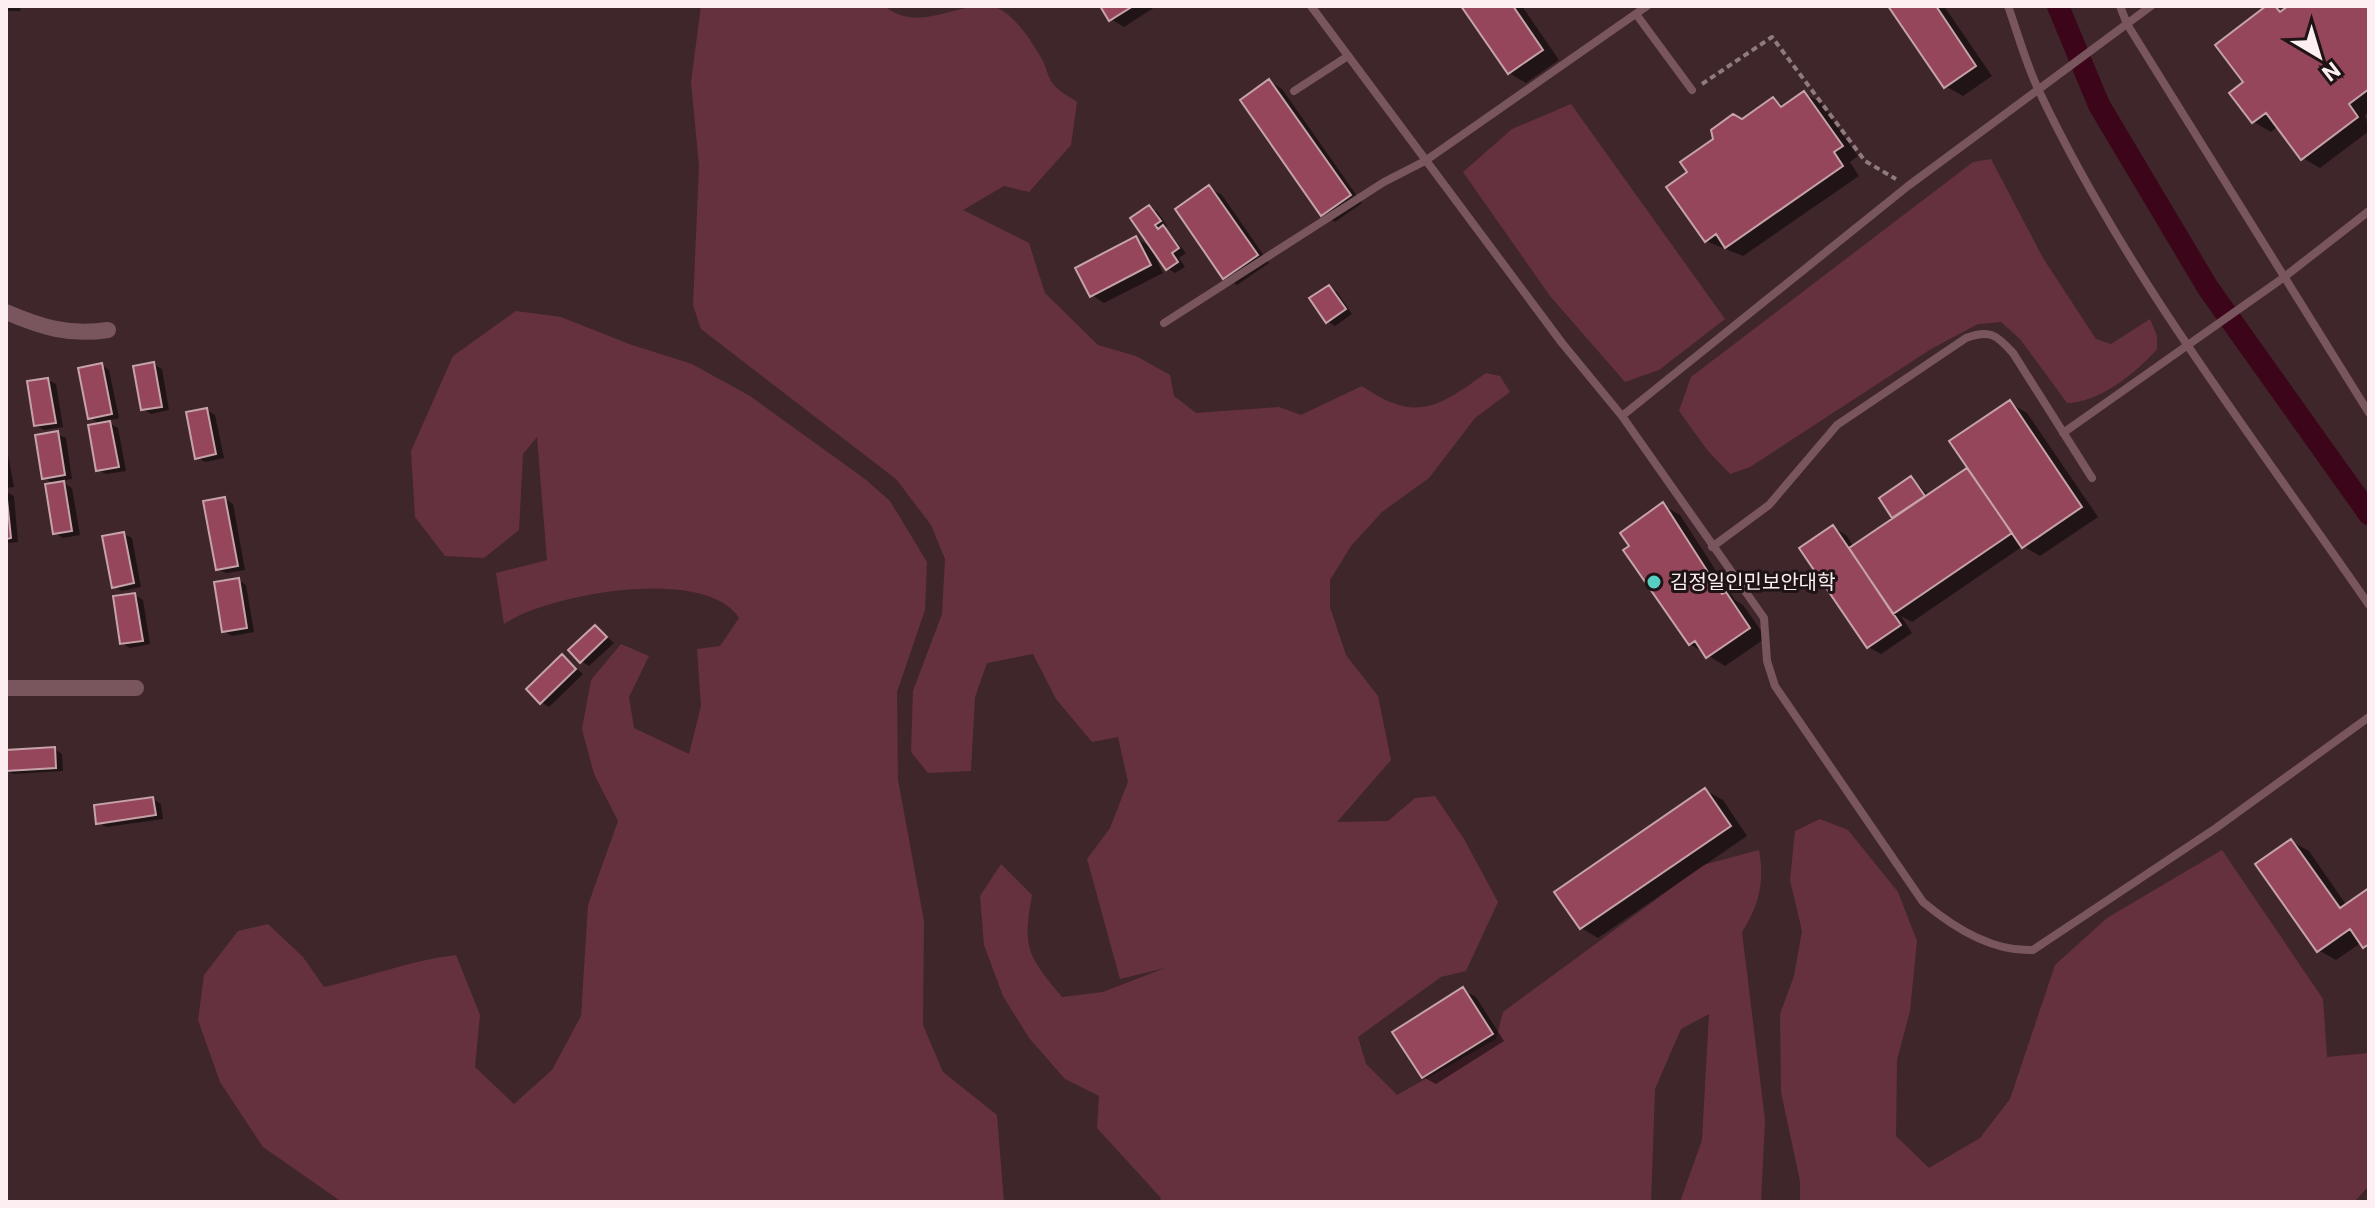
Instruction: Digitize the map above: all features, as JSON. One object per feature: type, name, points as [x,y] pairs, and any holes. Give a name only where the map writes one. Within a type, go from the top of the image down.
[{"type":"street","points":[[6,312],[42,328],[79,334],[108,330]]},
{"type":"street","points":[[6,688],[136,688]]},
{"type":"lane","points":[[1311,6],[1562,343],[1622,416],[1764,618],[1767,661],[1775,686],[1923,902],[1947,922],[2011,951],[2033,950],[2216,828],[2369,717]]},
{"type":"lane","points":[[1164,323],[1384,182],[1425,161],[1647,6]]},
{"type":"lane","points":[[2008,6],[2038,89],[2098,203],[2188,346],[2369,605]]},
{"type":"lane","points":[[2120,6],[2127,24],[2369,413]]},
{"type":"lane","points":[[1622,416],[1908,186],[2151,6]]},
{"type":"lane","points":[[1636,14],[1692,90]]},
{"type":"lane","points":[[1294,91],[1348,56]]},
{"type":"lane","points":[[2063,433],[2213,329],[2369,211]]},
{"type":"lane","points":[[1712,547],[1769,505],[1837,425],[1966,338],[1984,331],[1998,336],[2013,353],[2092,478]]},
{"type":"path","points":[[1692,90],[1772,37],[1865,161],[1908,186]]},
{"type":"shaded area","points":[[701,6],[884,6],[911,17],[981,6],[1002,10],[1032,42],[1053,84],[1077,102],[1071,145],[1029,192],[1004,186],[963,210],[1029,243],[1045,293],[1098,345],[1136,356],[1170,375],[1174,396],[1196,413],[1279,407],[1301,415],[1362,386],[1397,404],[1426,406],[1454,395],[1486,373],[1500,376],[1510,392],[1475,418],[1429,478],[1382,512],[1351,546],[1330,580],[1330,607],[1346,655],[1378,696],[1391,760],[1337,822],[1388,821],[1415,798],[1435,796],[1464,839],[1498,902],[1466,971],[1441,977],[1358,1037],[1366,1064],[1397,1095],[1496,1039],[1503,1012],[1703,865],[1759,850],[1759,893],[1742,932],[1765,1120],[1761,1202],[1680,1202],[1702,1140],[1709,1014],[1681,1029],[1655,1089],[1651,1202],[1159,1202],[1161,1198],[1097,1128],[1099,1096],[1065,1079],[1029,1038],[1003,996],[984,945],[980,896],[1001,864],[1032,895],[1028,928],[1030,951],[1062,997],[1103,992],[1165,968],[1120,979],[1087,859],[1110,828],[1128,782],[1118,737],[1092,742],[1056,699],[1033,654],[987,663],[975,697],[971,771],[928,773],[911,752],[913,691],[942,614],[945,559],[931,525],[896,479],[701,329],[693,305],[699,166],[691,82]]},
{"type":"shaded area","points":[[1571,104],[1725,319],[1659,370],[1625,382],[1550,296],[1463,172],[1512,129]]},
{"type":"shaded area","points":[[1991,159],[2043,258],[2096,339],[2111,344],[2150,319],[2157,336],[2157,349],[2116,385],[2092,398],[2067,403],[2020,339],[2001,322],[1978,324],[1931,349],[1750,467],[1730,474],[1708,451],[1679,411],[1691,377],[1973,162]]},
{"type":"shaded area","points":[[516,311],[561,317],[629,344],[692,364],[750,396],[865,479],[890,501],[927,562],[925,610],[897,692],[898,780],[924,921],[923,1025],[943,1072],[997,1115],[1004,1202],[342,1202],[263,1147],[220,1082],[198,1020],[204,975],[238,931],[268,924],[303,957],[324,987],[456,955],[480,1015],[475,1067],[514,1104],[552,1070],[581,1016],[588,905],[618,821],[594,774],[582,729],[591,680],[621,644],[649,656],[629,697],[634,728],[689,754],[701,706],[697,649],[720,646],[739,618],[721,602],[694,592],[625,590],[554,603],[504,624],[496,573],[547,560],[537,437],[523,454],[519,530],[484,558],[445,556],[415,517],[411,451],[453,356]]},
{"type":"shaded area","points":[[1820,819],[1848,830],[1898,892],[1917,941],[1910,1011],[1897,1060],[1896,1136],[1929,1168],[1980,1138],[2010,1099],[2055,965],[2107,918],[2222,850],[2323,999],[2327,1057],[2369,1053],[2369,1186],[2354,1202],[1800,1202],[1800,1181],[1781,1092],[1780,1014],[1794,976],[1802,931],[1790,880],[1795,831]]},
{"type":"building","points":[[1100,6],[1133,6],[1109,21]]},
{"type":"building","points":[[1461,6],[1513,6],[1543,50],[1508,74]]},
{"type":"building","points":[[1888,6],[1936,6],[1976,66],[1944,88]]},
{"type":"building","points":[[2266,6],[2275,6],[2280,12],[2288,6],[2369,6],[2369,89],[2349,104],[2358,117],[2301,160],[2266,113],[2252,123],[2229,93],[2243,82],[2215,45]]},
{"type":"building","points":[[1269,79],[1351,195],[1321,216],[1240,100]]},
{"type":"building","points":[[1804,91],[1843,146],[1834,152],[1843,166],[1725,248],[1716,234],[1705,242],[1666,187],[1687,172],[1680,162],[1713,139],[1711,130],[1733,114],[1742,119],[1773,97],[1781,107]]},
{"type":"building","points":[[1209,185],[1258,255],[1223,279],[1175,209]]},
{"type":"building","points":[[1149,205],[1161,221],[1155,225],[1158,229],[1163,225],[1179,248],[1172,253],[1178,262],[1166,270],[1130,218]]},
{"type":"building","points":[[1136,236],[1151,265],[1090,297],[1075,268]]},
{"type":"building","points":[[1329,285],[1346,309],[1326,323],[1309,298]]},
{"type":"building","points":[[154,362],[162,407],[141,410],[133,366]]},
{"type":"building","points":[[102,363],[112,414],[88,419],[78,368]]},
{"type":"building","points":[[48,378],[56,423],[34,426],[27,381]]},
{"type":"building","points":[[2010,400],[2082,507],[2022,548],[1949,441]]},
{"type":"building","points":[[207,408],[216,454],[195,459],[186,412]]},
{"type":"building","points":[[110,421],[119,467],[96,471],[88,425]]},
{"type":"building","points":[[58,431],[65,475],[42,479],[35,435]]},
{"type":"building","points":[[1967,468],[2012,533],[1893,614],[1849,548]]},
{"type":"building","points":[[1911,476],[1925,496],[1892,518],[1879,498]]},
{"type":"building","points":[[64,481],[72,531],[53,534],[45,484]]},
{"type":"building","points":[[6,490],[11,538],[6,539]]},
{"type":"building","points":[[225,497],[238,566],[216,570],[203,501]]},
{"type":"building","points":[[1663,502],[1722,594],[1726,592],[1750,628],[1706,658],[1695,641],[1689,645],[1623,550],[1629,546],[1620,533]]},
{"type":"building","points":[[1833,525],[1901,625],[1867,648],[1799,548]]},
{"type":"building","points":[[124,532],[134,583],[112,588],[102,536]]},
{"type":"building","points":[[239,578],[247,628],[222,632],[214,582]]},
{"type":"building","points":[[135,593],[143,641],[120,644],[113,596]]},
{"type":"building","points":[[595,625],[607,637],[580,663],[568,650]]},
{"type":"building","points":[[562,654],[576,669],[540,704],[526,689]]},
{"type":"building","points":[[55,747],[56,768],[6,771],[6,750]]},
{"type":"building","points":[[1705,788],[1731,826],[1580,929],[1554,892]]},
{"type":"building","points":[[153,797],[156,815],[96,824],[94,805]]},
{"type":"building","points":[[2291,839],[2340,908],[2369,888],[2369,944],[2363,948],[2350,929],[2317,952],[2255,864]]},
{"type":"building","points":[[1463,987],[1493,1034],[1422,1078],[1392,1032]]},
{"type":"waterway","points":[[2058,6],[2099,105],[2208,288],[2369,514]]},
{"type":"place","name":"김정일인민보안대학","points":[[1654,582]]}]
